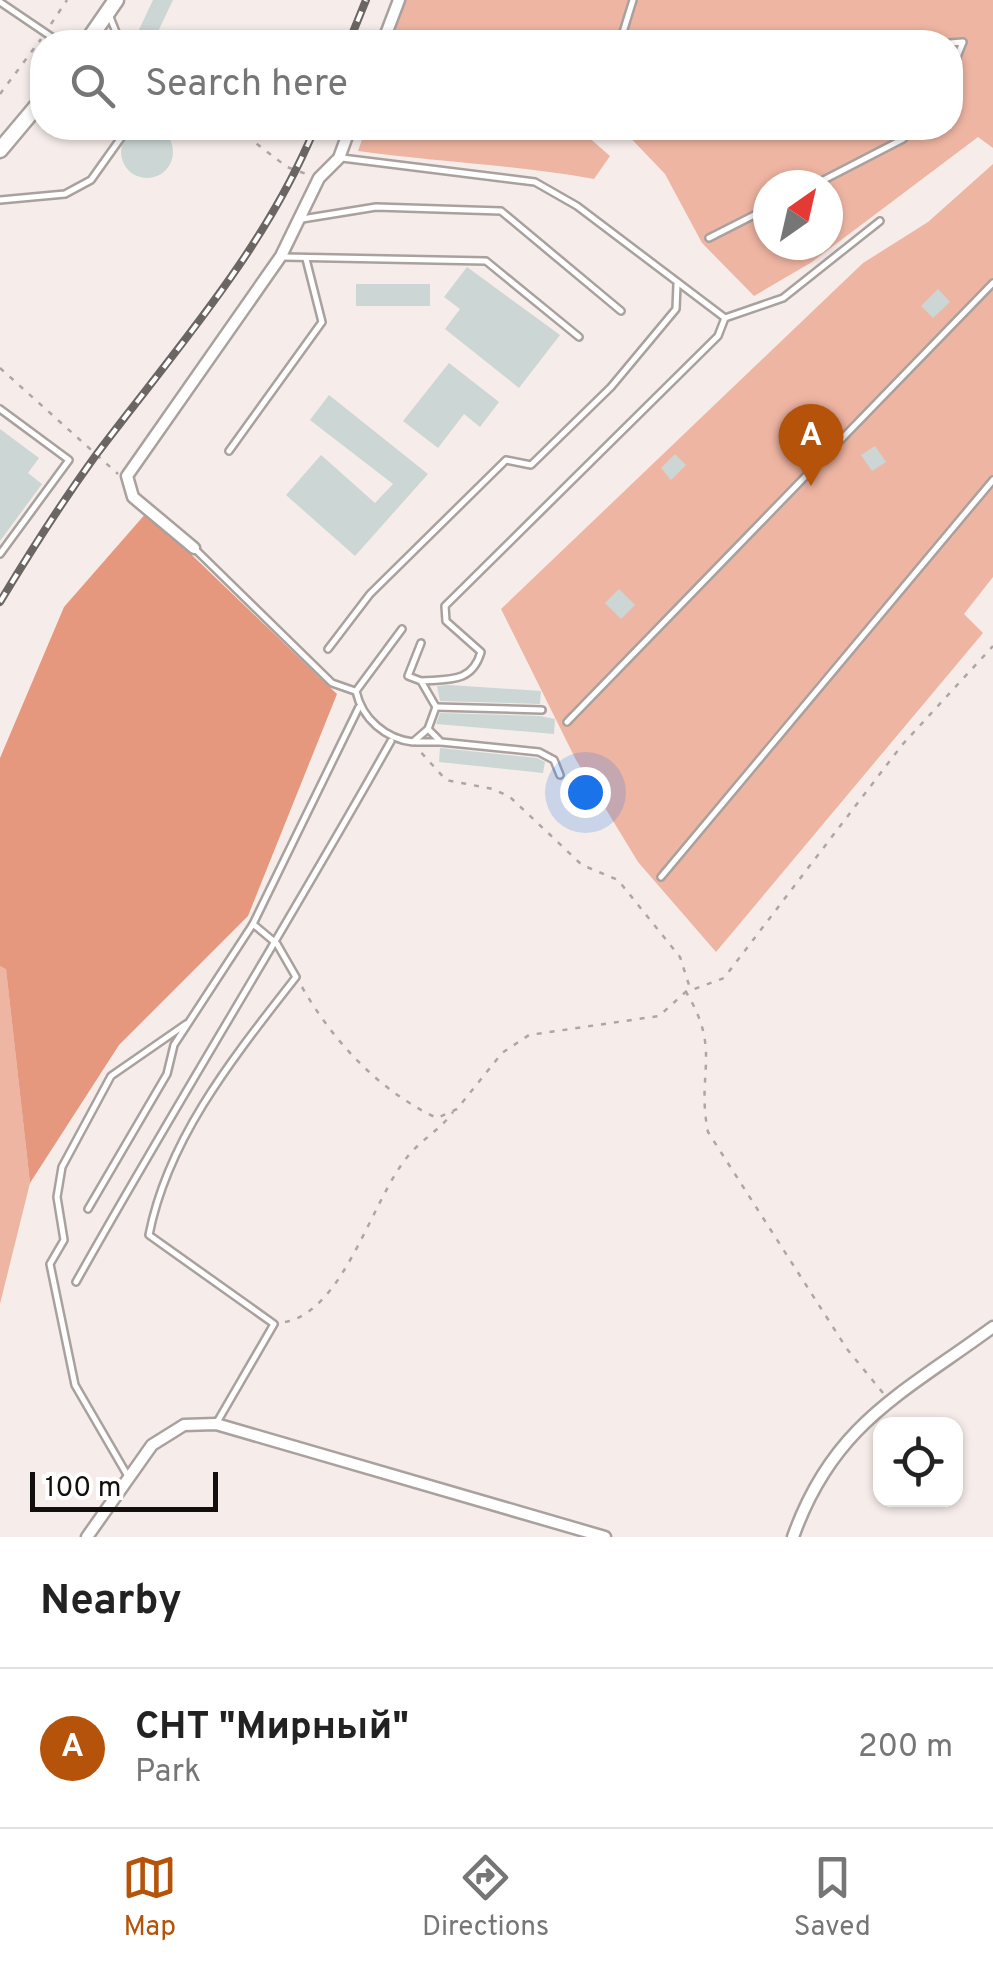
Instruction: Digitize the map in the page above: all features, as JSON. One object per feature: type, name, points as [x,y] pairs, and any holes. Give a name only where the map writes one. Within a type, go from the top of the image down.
[{"type":"main road","points":[[95,30],[112,6]]},
{"type":"main road","points":[[0,150],[30,114]]},
{"type":"street","points":[[388,30],[400,0]]},
{"type":"street","points":[[194,548],[133,497],[127,476],[281,256],[320,178],[338,158],[345,140]]},
{"type":"street","points":[[793,1537],[826,1464],[860,1424],[993,1327]]},
{"type":"street","points":[[87,1537],[152,1445],[184,1425],[216,1424],[605,1537]]},
{"type":"lane","points":[[623,30],[632,0]]},
{"type":"lane","points":[[0,2],[41,30]]},
{"type":"lane","points":[[0,200],[65,194],[91,180],[119,140]]},
{"type":"lane","points":[[843,170],[902,140]]},
{"type":"lane","points":[[338,158],[534,182],[577,206],[725,318]]},
{"type":"lane","points":[[299,219],[376,207],[501,210],[622,312]]},
{"type":"lane","points":[[709,238],[753,216]]},
{"type":"lane","points":[[421,643],[408,676],[421,681],[463,678],[476,667],[481,652],[446,621],[445,606],[718,336],[725,318],[783,298],[880,221]]},
{"type":"lane","points":[[281,256],[306,260],[486,261],[579,337]]},
{"type":"lane","points":[[229,451],[322,322],[306,260]]},
{"type":"lane","points":[[567,722],[993,283]]},
{"type":"lane","points":[[328,649],[370,594],[493,472],[506,460],[531,465],[611,387],[676,309],[677,284]]},
{"type":"lane","points":[[0,409],[69,460],[0,554]]},
{"type":"lane","points":[[661,877],[993,480]]},
{"type":"lane","points":[[194,548],[332,683],[356,691]]},
{"type":"lane","points":[[402,628],[356,691],[359,707],[392,740],[539,752],[554,760],[560,776]]},
{"type":"lane","points":[[413,742],[428,729],[436,708],[421,681]]},
{"type":"lane","points":[[88,1210],[167,1074],[174,1045],[253,924],[359,707]]},
{"type":"lane","points":[[436,708],[542,710]]},
{"type":"lane","points":[[428,729],[441,742]]},
{"type":"lane","points":[[76,1282],[179,1098],[277,944],[392,740]]},
{"type":"lane","points":[[216,1424],[274,1324],[149,1234],[157,1195],[194,1119],[296,977],[277,944],[253,924]]},
{"type":"lane","points":[[128,1478],[76,1385],[50,1264],[64,1240],[57,1197],[62,1167],[111,1076],[189,1022]]},
{"type":"path","points":[[47,30],[67,0]]},
{"type":"path","points":[[0,94],[30,53]]},
{"type":"path","points":[[252,140],[288,167],[320,178]]},
{"type":"path","points":[[0,368],[129,484]]},
{"type":"path","points":[[686,992],[724,978],[902,746],[993,646]]},
{"type":"path","points":[[274,1324],[299,1319],[321,1303],[342,1277],[363,1228],[409,1155],[439,1131],[502,1053],[529,1035],[659,1016],[690,988],[680,956],[618,880],[582,865],[510,797],[446,780],[425,762],[413,742]]},
{"type":"path","points":[[296,977],[324,1024],[401,1102],[437,1118],[454,1110]]},
{"type":"path","points":[[686,992],[708,1039],[702,1105],[708,1132],[847,1349],[891,1402]]},
{"type":"shaded area","points":[[404,0],[993,0],[993,148],[978,137],[843,239],[843,170],[753,170],[753,260],[815,260],[754,296],[702,243],[665,174],[632,140],[963,140],[963,30],[395,30]]},
{"type":"shaded area","points":[[362,140],[592,140],[610,156],[594,179],[358,151]]},
{"type":"shaded area","points":[[993,164],[993,577],[964,614],[983,633],[716,952],[638,862],[576,760],[501,609],[863,263],[928,222]]},
{"type":"shaded area","points":[[147,512],[337,694],[248,916],[119,1045],[30,1183],[6,969],[0,966],[0,758],[64,607]]},
{"type":"shaded area","points":[[0,966],[6,968],[30,1183],[0,1304]]},
{"type":"building","points":[[153,0],[173,0],[159,30],[139,30]]},
{"type":"building","points":[[124,140],[171,142],[171,162],[157,176],[137,176],[123,162]]},
{"type":"building","points":[[467,267],[560,335],[519,388],[445,329],[460,309],[444,297]]},
{"type":"building","points":[[356,284],[430,284],[430,306],[356,306]]},
{"type":"building","points":[[938,289],[950,302],[933,318],[921,306]]},
{"type":"building","points":[[449,363],[499,402],[480,427],[464,414],[438,448],[403,421]]},
{"type":"building","points":[[329,395],[428,474],[355,556],[286,495],[321,455],[375,503],[393,484],[310,420]]},
{"type":"building","points":[[0,429],[39,458],[28,473],[42,484],[0,541]]},
{"type":"building","points":[[875,446],[886,462],[872,471],[861,455]]},
{"type":"building","points":[[675,454],[686,465],[671,480],[661,468]]},
{"type":"building","points":[[619,589],[635,605],[621,619],[605,603]]},
{"type":"building","points":[[437,686],[541,691],[540,704],[440,701]]},
{"type":"building","points":[[440,713],[540,716],[555,719],[554,734],[436,724]]},
{"type":"building","points":[[440,748],[537,758],[545,762],[543,773],[439,762]]},
{"type":"railway","points":[[354,30],[366,0]]},
{"type":"railway","points":[[0,602],[83,473],[244,258],[309,140]]},
{"type":"place","name":"СНТ \"Мирный\"","points":[[811,486]]}]
